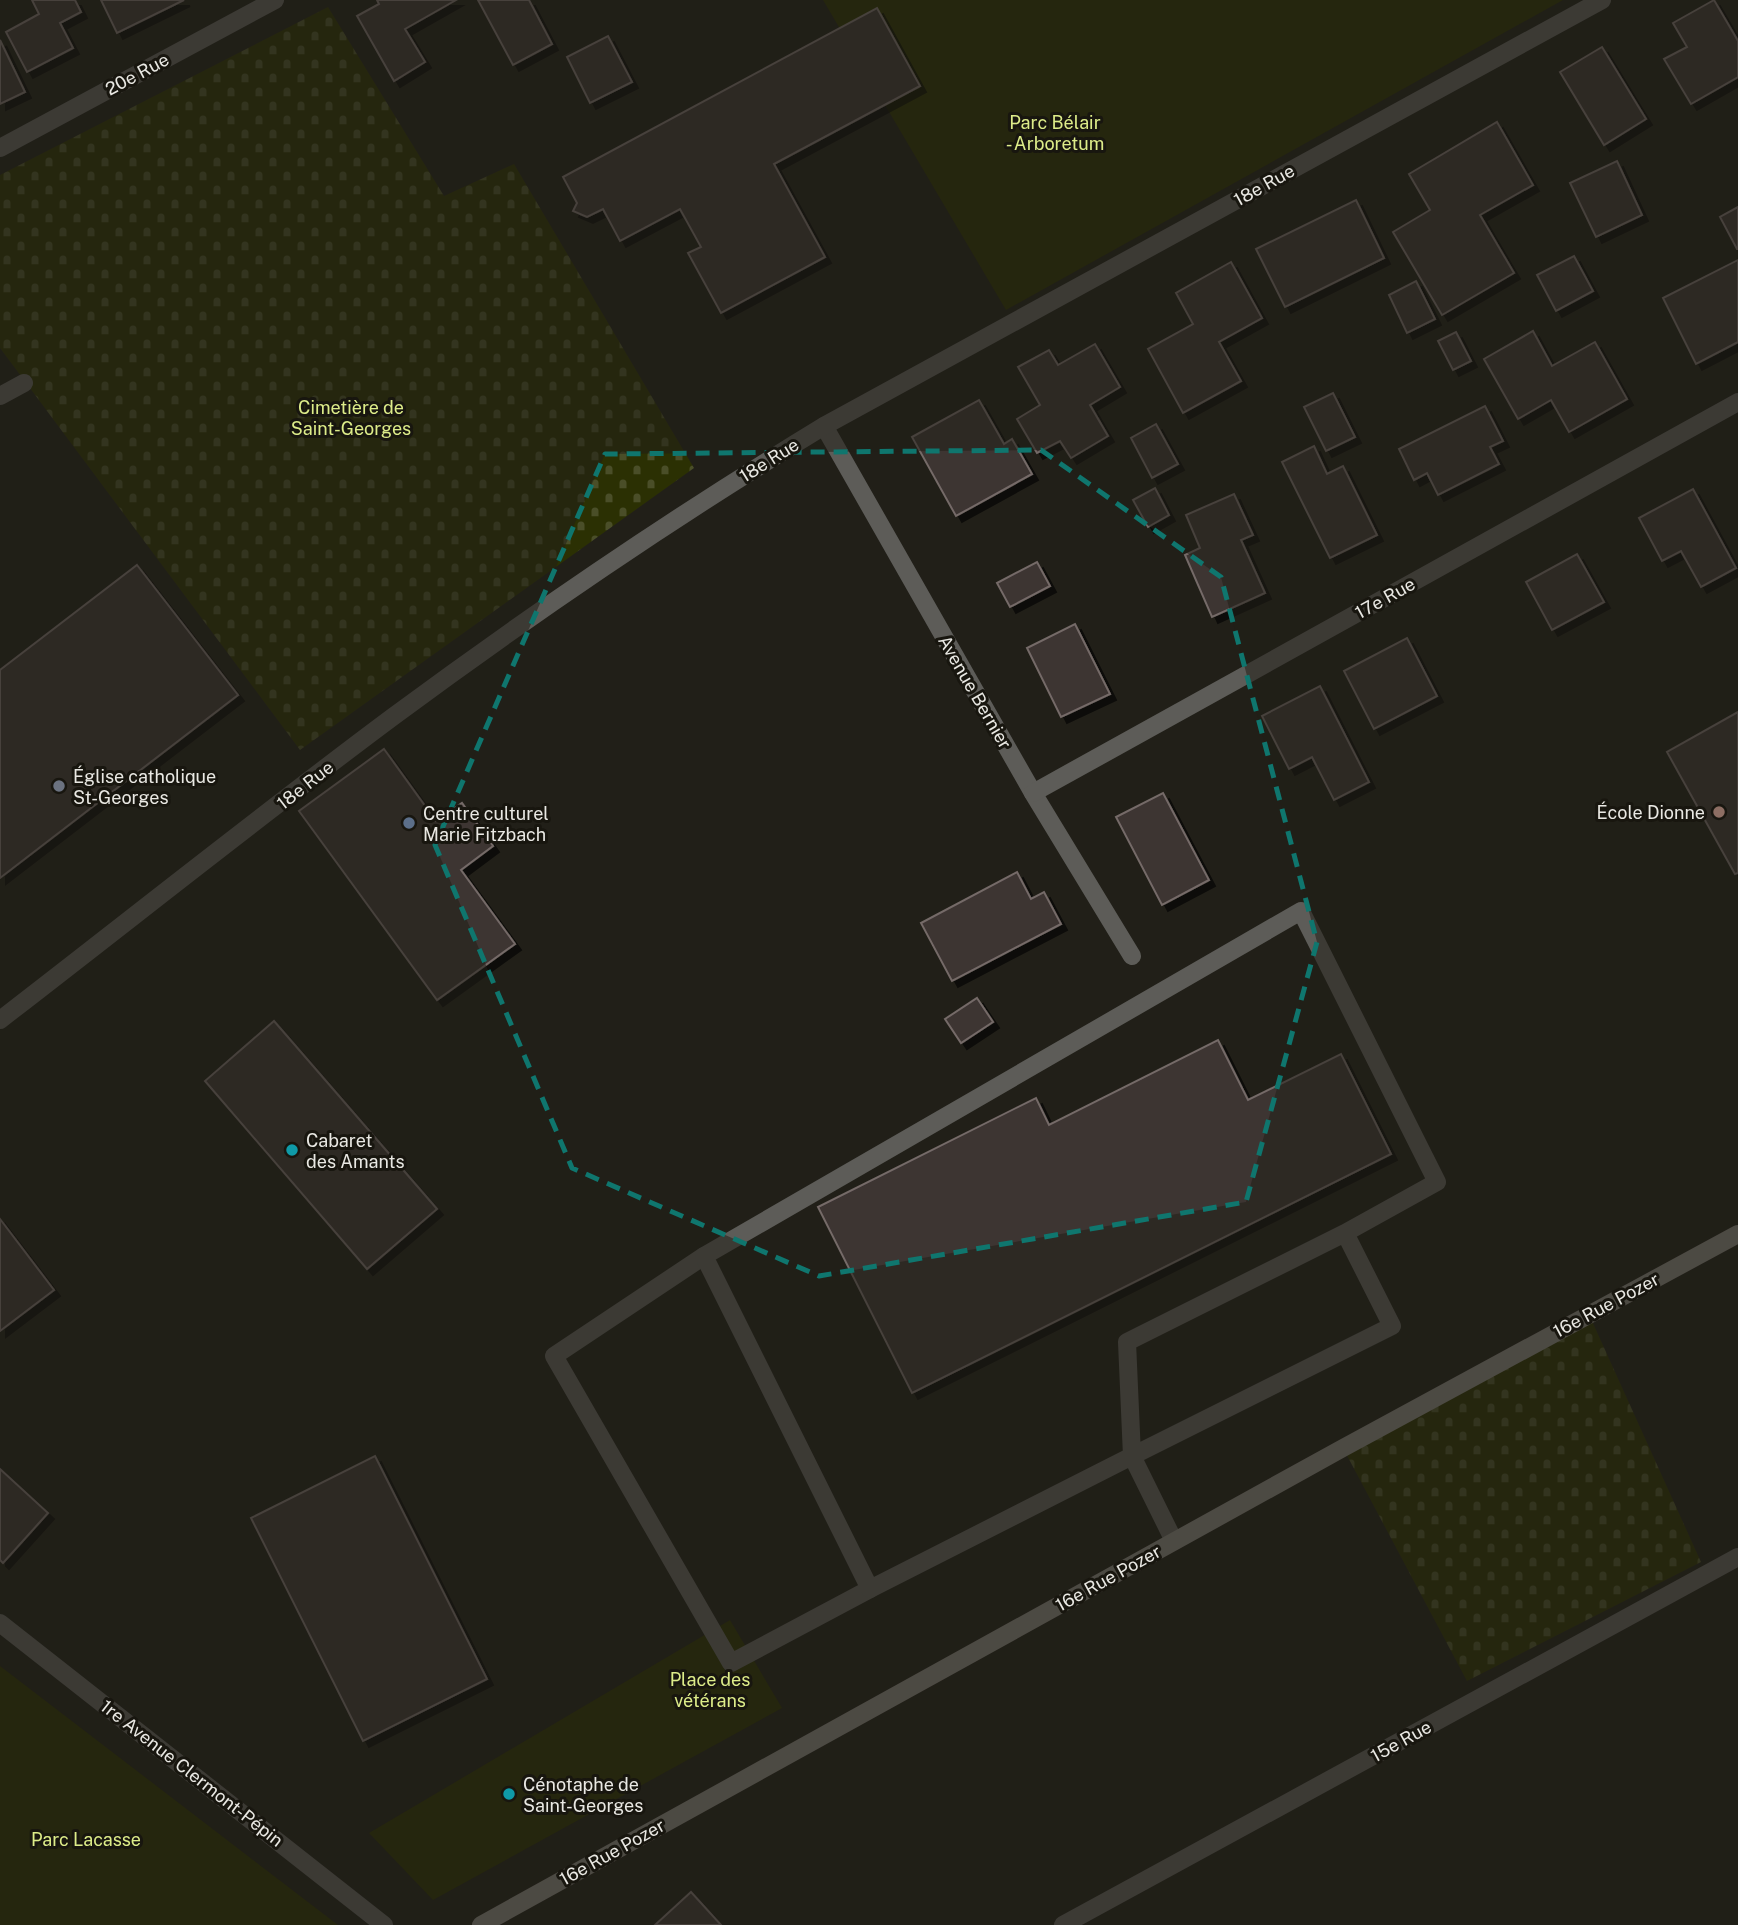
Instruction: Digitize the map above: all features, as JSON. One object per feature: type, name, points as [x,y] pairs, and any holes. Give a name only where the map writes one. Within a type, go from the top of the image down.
[{"type":"main road","name":"16e Rue Pozer","points":[[481,1925],[1174,1541],[1738,1234]]},
{"type":"street","name":"20e Rue","points":[[0,148],[275,0]]},
{"type":"street","name":"18e Rue","points":[[0,1020],[394,716],[645,538],[824,426],[1602,0]]},
{"type":"street","points":[[0,396],[24,383]]},
{"type":"street","name":"17e Rue","points":[[1033,793],[1738,402]]},
{"type":"street","name":"Avenue Bernier","points":[[824,426],[1033,793],[1132,956]]},
{"type":"street","points":[[1174,1541],[1132,1456],[1127,1342],[1345,1233],[1437,1182],[1301,911],[704,1256],[554,1356],[731,1662],[870,1589],[1132,1456],[1392,1326],[1345,1233]]},
{"type":"street","points":[[704,1256],[870,1589]]},
{"type":"street","name":"15e Rue","points":[[1063,1925],[1738,1557]]},
{"type":"street","name":"1re Avenue Clermont-Pépin","points":[[0,1623],[384,1925]]},
{"type":"highlighted area","points":[[1041,450],[1221,577],[1317,942],[1246,1202],[819,1276],[572,1168],[435,845],[605,454]]},
{"type":"green space","name":"Parc Bélair - Arboretum","points":[[823,0],[1563,0],[1006,310]]},
{"type":"green space","name":"Cimetière de Saint-Georges","points":[[328,7],[444,196],[514,164],[694,468],[300,750],[0,348],[0,175]]},
{"type":"green space","points":[[1587,1310],[1701,1562],[1467,1681],[1343,1448]]},
{"type":"green space","name":"Place des vétérans","points":[[730,1620],[782,1708],[433,1900],[369,1833]]},
{"type":"green space","name":"Parc Lacasse","points":[[0,1666],[338,1925],[0,1925]]},
{"type":"building","points":[[32,0],[75,0],[81,12],[60,23],[73,48],[27,72],[6,32],[39,14]]},
{"type":"building","points":[[101,0],[184,0],[117,33]]},
{"type":"building","points":[[377,0],[456,0],[405,29],[425,62],[394,81],[357,16],[379,4]]},
{"type":"building","points":[[478,0],[529,0],[552,44],[513,65]]},
{"type":"building","points":[[1714,0],[1738,41],[1738,77],[1691,104],[1664,59],[1687,47],[1673,23]]},
{"type":"building","points":[[877,8],[920,86],[774,164],[825,257],[721,313],[688,253],[701,247],[680,209],[620,241],[603,209],[587,217],[573,211],[577,203],[563,177]]},
{"type":"building","points":[[608,36],[632,82],[590,103],[567,57]]},
{"type":"building","points":[[0,40],[25,92],[0,104]]},
{"type":"building","points":[[1602,47],[1646,119],[1604,145],[1560,72]]},
{"type":"building","points":[[1497,122],[1533,185],[1480,215],[1514,273],[1442,315],[1393,232],[1430,210],[1409,174]]},
{"type":"building","points":[[1617,161],[1642,215],[1596,237],[1570,183]]},
{"type":"building","points":[[1356,200],[1384,258],[1285,307],[1256,249]]},
{"type":"building","points":[[1738,207],[1738,249],[1737,249],[1720,217]]},
{"type":"building","points":[[1574,256],[1593,291],[1556,311],[1537,275]]},
{"type":"building","points":[[1738,260],[1738,342],[1696,364],[1663,298]]},
{"type":"building","points":[[1231,262],[1262,318],[1219,342],[1241,381],[1183,413],[1148,349],[1193,324],[1176,293]]},
{"type":"building","points":[[1416,281],[1435,319],[1407,333],[1389,295]]},
{"type":"building","points":[[1533,331],[1552,366],[1595,342],[1627,399],[1569,432],[1551,400],[1518,419],[1484,359]]},
{"type":"building","points":[[1456,332],[1471,361],[1453,370],[1438,341]]},
{"type":"building","points":[[1095,344],[1120,387],[1090,405],[1108,436],[1071,458],[1060,441],[1037,453],[1017,419],[1040,405],[1018,367],[1049,350],[1058,365]]},
{"type":"building","points":[[1333,393],[1355,437],[1326,451],[1304,407]]},
{"type":"building","points":[[979,400],[1004,444],[1012,439],[1032,474],[956,516],[912,437]]},
{"type":"building","points":[[1485,406],[1503,441],[1490,447],[1499,464],[1438,495],[1427,473],[1414,480],[1399,449]]},
{"type":"building","points":[[1156,424],[1178,464],[1152,478],[1131,438]]},
{"type":"building","points":[[1314,446],[1327,474],[1343,466],[1377,535],[1330,558],[1282,462]]},
{"type":"building","points":[[1155,488],[1169,515],[1148,527],[1133,500]]},
{"type":"building","points":[[1693,489],[1736,568],[1701,587],[1681,551],[1662,561],[1639,518]]},
{"type":"building","points":[[1234,494],[1253,535],[1241,540],[1265,593],[1212,617],[1185,555],[1200,548],[1186,515]]},
{"type":"building","points":[[1577,554],[1604,602],[1552,630],[1526,582]]},
{"type":"building","points":[[1037,562],[1050,586],[1010,607],[997,583]]},
{"type":"building","name":"Église catholique St-Georges","points":[[137,565],[238,695],[0,878],[0,670]]},
{"type":"building","points":[[1075,624],[1110,694],[1061,717],[1027,648]]},
{"type":"building","points":[[1407,638],[1437,696],[1374,729],[1344,671]]},
{"type":"building","points":[[1320,686],[1369,782],[1334,800],[1312,757],[1289,769],[1262,716]]},
{"type":"building","name":"École Dionne","points":[[1738,712],[1738,873],[1735,874],[1667,752]]},
{"type":"building","points":[[384,749],[436,821],[462,803],[493,846],[461,870],[515,944],[437,1000],[299,811]]},
{"type":"building","points":[[1163,793],[1209,880],[1162,905],[1116,817]]},
{"type":"building","points":[[1017,872],[1031,899],[1044,892],[1061,924],[952,981],[921,923]]},
{"type":"building","points":[[977,998],[993,1022],[961,1043],[945,1019]]},
{"type":"building","points":[[274,1021],[437,1209],[367,1269],[205,1081]]},
{"type":"building","points":[[1218,1040],[1248,1100],[1341,1054],[1391,1154],[912,1393],[818,1207],[1036,1098],[1049,1125]]},
{"type":"building","points":[[0,1219],[54,1290],[0,1331]]},
{"type":"building","points":[[375,1456],[487,1679],[363,1741],[251,1518]]},
{"type":"building","points":[[0,1469],[48,1513],[3,1563],[0,1560]]},
{"type":"building","points":[[691,1892],[721,1925],[655,1925]]},
{"type":"place","name":"Église catholique St-Georges","points":[[59,786]]},
{"type":"place","name":"École Dionne","points":[[1719,812]]},
{"type":"place","name":"Centre culturel Marie Fitzbach","points":[[409,823]]},
{"type":"place","name":"Cabaret des Amants","points":[[292,1150]]},
{"type":"place","name":"Cénotaphe de Saint-Georges","points":[[509,1794]]}]
